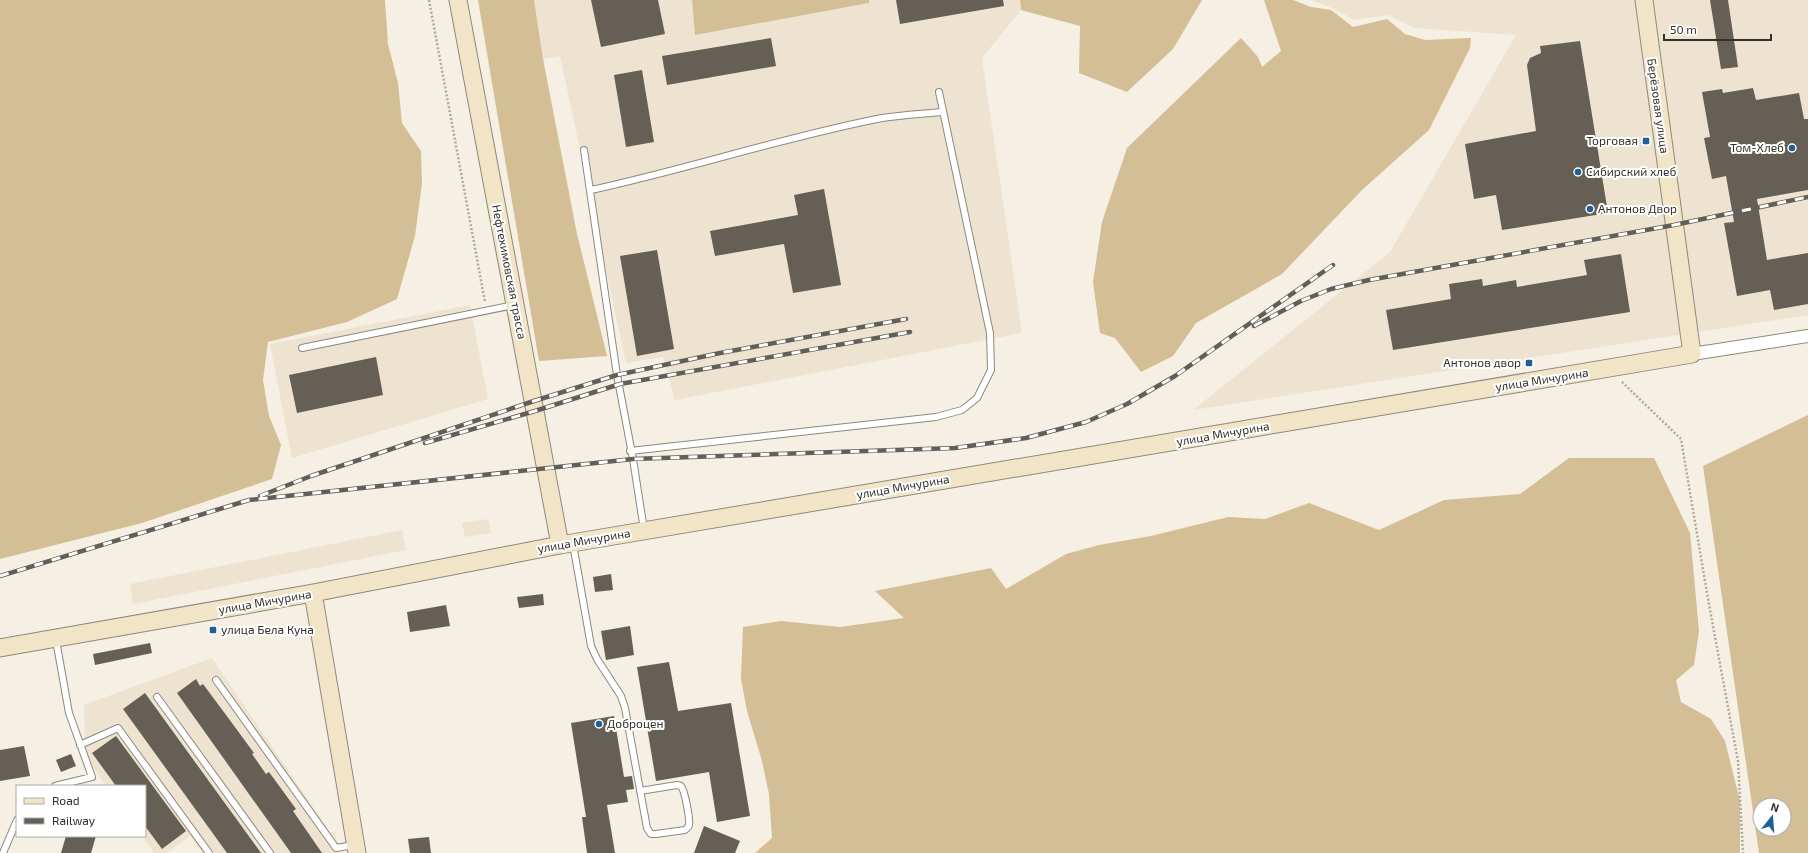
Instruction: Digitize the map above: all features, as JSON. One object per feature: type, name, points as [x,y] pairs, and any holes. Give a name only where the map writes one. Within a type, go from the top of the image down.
[{"type":"street","name":"Нефтехимовская трасса","points":[[458,0],[516,305],[566,544]]},
{"type":"street","name":"Берёзовая улица","points":[[1644,0],[1692,354]]},
{"type":"street","name":"улица Мичурина","points":[[0,648],[313,593],[566,544],[1692,354],[1808,336]]},
{"type":"street","points":[[313,593],[356,849]]},
{"type":"lane","points":[[630,451],[936,417],[962,410],[977,398],[991,370],[990,333],[942,112],[939,92]]},
{"type":"lane","points":[[591,190],[651,177],[764,145],[883,118],[942,112]]},
{"type":"lane","points":[[584,150],[617,376],[644,531]]},
{"type":"lane","points":[[302,348],[516,305]]},
{"type":"lane","points":[[566,544],[588,638],[593,653],[620,696],[625,708],[640,791],[647,828],[651,834],[685,830],[687,828],[689,821],[684,793],[681,786],[677,785],[640,791]]},
{"type":"lane","points":[[56,638],[69,713],[92,778],[59,785]]},
{"type":"lane","points":[[216,680],[336,848],[356,849]]},
{"type":"lane","points":[[157,697],[270,853]]},
{"type":"lane","points":[[80,745],[118,728],[209,853]]},
{"type":"lane","points":[[3,853],[16,822]]},
{"type":"path","points":[[429,0],[486,311]]},
{"type":"path","points":[[1609,369],[1681,439],[1708,599],[1738,761],[1743,853]]},
{"type":"shaded area","points":[[0,0],[385,0],[388,44],[398,83],[402,123],[421,151],[422,183],[415,236],[397,299],[347,322],[268,342],[263,380],[269,416],[281,445],[272,479],[142,523],[0,559]]},
{"type":"shaded area","points":[[478,0],[534,0],[543,59],[577,234],[607,356],[539,361]]},
{"type":"shaded area","points":[[534,0],[692,0],[695,35],[869,3],[869,0],[1019,0],[1021,10],[982,58],[1022,333],[675,400],[663,357],[626,363],[560,56],[543,59]]},
{"type":"shaded area","points":[[692,0],[869,0],[869,3],[695,35]]},
{"type":"shaded area","points":[[1020,0],[1202,0],[1173,49],[1127,92],[1079,73],[1080,26],[1021,10]]},
{"type":"shaded area","points":[[1264,0],[1293,0],[1311,7],[1331,10],[1353,27],[1387,19],[1405,34],[1425,40],[1471,38],[1470,48],[1429,130],[1362,190],[1282,274],[1196,323],[1173,356],[1141,372],[1115,338],[1100,333],[1093,282],[1102,222],[1127,148],[1241,38],[1258,57],[1262,67],[1281,51]]},
{"type":"shaded area","points":[[1311,0],[1808,0],[1808,315],[1193,410],[1390,252],[1516,35],[1415,28],[1388,15],[1355,20],[1330,7]]},
{"type":"shaded area","points":[[470,305],[488,399],[292,458],[270,344]]},
{"type":"shaded area","points":[[1808,415],[1808,853],[1759,853],[1757,837],[1792,837],[1792,797],[1752,797],[1752,805],[1703,466]]},
{"type":"shaded area","points":[[1569,458],[1654,458],[1690,533],[1699,631],[1694,665],[1676,680],[1681,702],[1711,719],[1725,741],[1740,801],[1740,853],[755,853],[772,838],[769,794],[762,761],[747,711],[741,679],[743,627],[781,621],[840,627],[904,618],[875,591],[991,568],[1006,589],[1066,554],[1099,545],[1151,536],[1228,517],[1265,519],[1309,503],[1379,530],[1444,500],[1520,494]]},
{"type":"shaded area","points":[[488,519],[491,533],[465,537],[462,523]]},
{"type":"shaded area","points":[[402,530],[406,550],[133,604],[130,584]]},
{"type":"shaded area","points":[[212,658],[330,832],[335,832],[339,853],[202,853],[190,836],[167,853],[154,853],[143,837],[146,837],[146,785],[105,785],[89,761],[85,750],[84,705]]},
{"type":"building","points":[[591,0],[658,0],[665,34],[601,47]]},
{"type":"building","points":[[896,0],[1003,0],[1004,6],[900,24]]},
{"type":"building","points":[[1710,0],[1728,0],[1738,67],[1721,69]]},
{"type":"building","points":[[771,38],[776,66],[667,85],[662,56]]},
{"type":"building","points":[[1580,41],[1608,213],[1502,230],[1496,195],[1474,199],[1465,144],[1536,131],[1527,65],[1530,58],[1541,53],[1540,46]]},
{"type":"building","points":[[642,70],[654,142],[626,147],[614,75]]},
{"type":"building","points":[[1753,88],[1756,100],[1799,93],[1804,119],[1808,119],[1808,190],[1757,199],[1767,260],[1808,253],[1808,304],[1774,310],[1770,290],[1737,296],[1724,223],[1734,222],[1726,176],[1712,179],[1704,138],[1710,137],[1702,92],[1722,89],[1723,93]]},
{"type":"building","points":[[824,189],[841,285],[793,293],[784,244],[715,256],[710,231],[798,215],[794,195]]},
{"type":"building","points":[[657,250],[674,349],[637,356],[620,256]]},
{"type":"building","points":[[1621,254],[1630,312],[1393,350],[1386,310],[1451,299],[1449,284],[1482,279],[1483,286],[1516,280],[1517,287],[1587,275],[1584,260]]},
{"type":"building","points":[[376,357],[383,395],[297,413],[289,375]]},
{"type":"building","points":[[611,574],[613,590],[595,592],[593,577]]},
{"type":"building","points":[[543,594],[544,605],[519,608],[517,597]]},
{"type":"building","points":[[446,605],[450,626],[410,632],[407,612]]},
{"type":"building","points":[[630,626],[634,655],[606,660],[601,631]]},
{"type":"building","points":[[150,643],[152,653],[95,665],[93,654]]},
{"type":"building","points":[[669,662],[678,711],[731,703],[750,816],[717,822],[709,772],[656,781],[637,667]]},
{"type":"building","points":[[196,679],[200,686],[203,684],[254,753],[252,754],[266,774],[269,772],[296,809],[293,811],[322,853],[291,853],[177,693]]},
{"type":"building","points":[[145,693],[261,853],[227,853],[123,709]]},
{"type":"building","points":[[614,716],[624,777],[632,776],[634,789],[626,790],[628,802],[607,805],[615,853],[587,853],[582,817],[586,817],[571,723]]},
{"type":"building","points":[[116,736],[186,831],[162,849],[146,827],[146,785],[115,785],[92,753]]},
{"type":"building","points":[[24,746],[30,776],[0,781],[0,750]]},
{"type":"building","points":[[71,754],[76,766],[61,772],[56,760]]},
{"type":"building","points":[[704,826],[740,841],[735,853],[694,853]]},
{"type":"building","points":[[66,837],[96,837],[91,853],[61,853]]},
{"type":"building","points":[[429,837],[431,853],[410,853],[408,839]]},
{"type":"railway","points":[[1254,326],[1301,301],[1331,289],[1369,280],[1674,225],[1808,197]]},
{"type":"railway","points":[[0,576],[249,500],[633,459],[955,448],[1026,438],[1086,422],[1127,404],[1175,376],[1333,265]]},
{"type":"railway","points":[[260,496],[311,476],[534,401],[617,375],[720,353],[906,319]]},
{"type":"railway","points":[[425,443],[535,411],[620,384],[910,332]]},
{"type":"place","name":"Торговая","points":[[1646,141]]},
{"type":"place","name":"Том-Хлеб","points":[[1792,148]]},
{"type":"place","name":"Сибирский хлеб","points":[[1578,172]]},
{"type":"place","name":"Антонов Двор","points":[[1590,209]]},
{"type":"place","name":"Антонов двор","points":[[1529,363]]},
{"type":"place","name":"улица Бела Куна","points":[[213,630]]},
{"type":"place","name":"Доброцен","points":[[599,724]]}]
